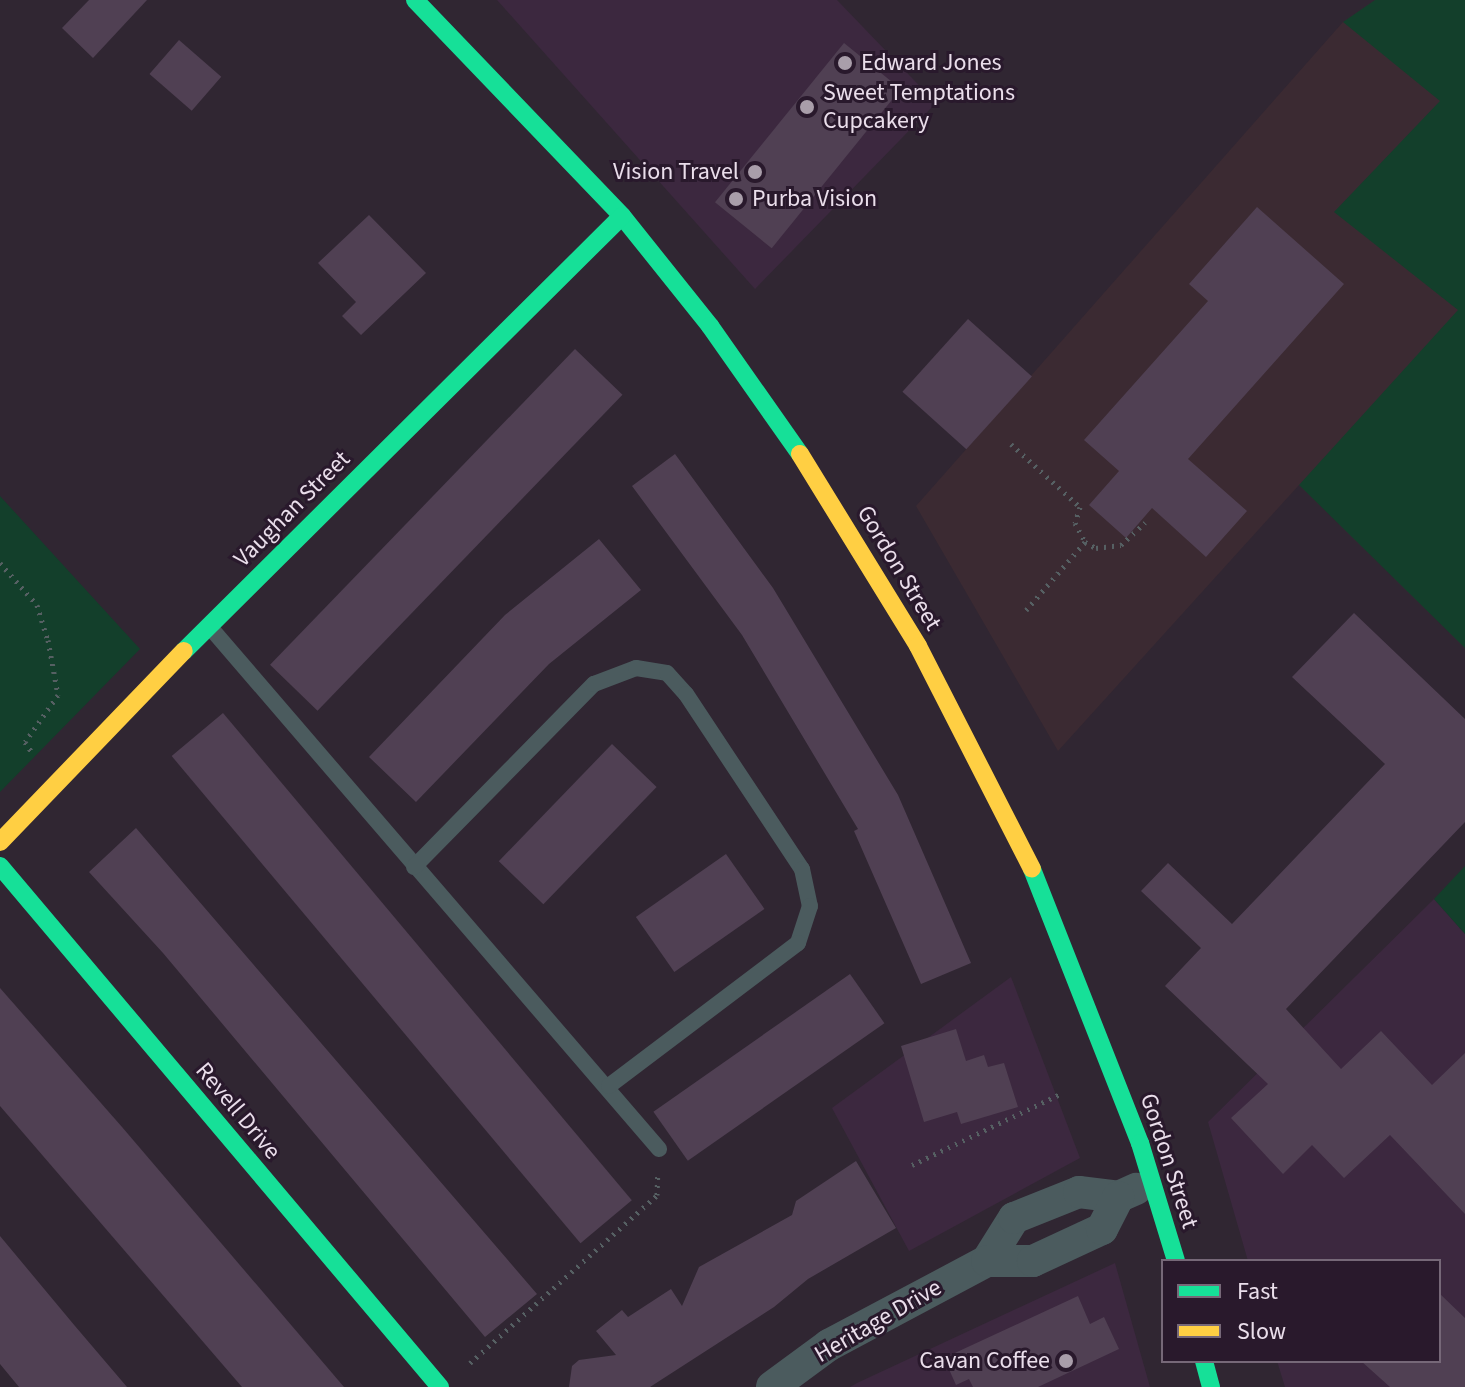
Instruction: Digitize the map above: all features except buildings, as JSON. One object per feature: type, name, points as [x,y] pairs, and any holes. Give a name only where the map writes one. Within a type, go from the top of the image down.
[{"type":"street","name":"Gordon Street","points":[[415,0],[622,216],[710,326],[823,486],[918,646],[1024,849],[1154,1181],[1175,1259]]},
{"type":"street","name":"Vaughan Street","points":[[0,842],[209,625],[622,216]]},
{"type":"street","name":"Revell Drive","points":[[0,866],[440,1387]]},
{"type":"street","points":[[1118,1197],[1154,1181]]},
{"type":"street","name":"Heritage Drive","points":[[772,1387],[829,1345],[987,1261],[1033,1261],[1102,1229],[1118,1197],[1079,1192],[1014,1218],[987,1261]]},
{"type":"street","points":[[1205,1363],[1211,1387]]},
{"type":"lane","points":[[209,625],[414,867],[609,1086],[659,1149]]},
{"type":"lane","points":[[414,867],[594,684],[636,668],[667,673],[686,694],[802,869],[810,906],[798,943],[609,1086]]},
{"type":"path","points":[[1011,444],[1080,507],[1075,523],[1085,542],[1096,548],[1121,545],[1145,523]]},
{"type":"path","points":[[1026,610],[1085,542]]},
{"type":"path","points":[[0,563],[44,618],[58,695],[25,742],[60,779]]},
{"type":"path","points":[[912,1165],[1062,1093]]},
{"type":"path","points":[[470,1363],[657,1195],[659,1149]]},
{"type":"shaded area","points":[[497,0],[837,0],[936,103],[755,289]]},
{"type":"shaded area","points":[[1375,0],[1465,0],[1465,648],[1299,485],[1058,751],[916,506],[1343,22]]},
{"type":"shaded area","points":[[1434,899],[1465,934],[1465,1358],[1439,1387],[1285,1387],[1278,1363],[1441,1363],[1441,1259],[1247,1259],[1208,1122]]},
{"type":"shaded area","points":[[1011,977],[1080,1158],[909,1251],[832,1108]]},
{"type":"shaded area","points":[[1115,1263],[1150,1387],[850,1387],[857,1383]]},
{"type":"green space","points":[[1375,0],[1465,0],[1465,648],[1299,485],[1458,310],[1334,212],[1440,101],[1343,22]]},
{"type":"green space","points":[[0,496],[140,649],[0,792]]},
{"type":"green space","points":[[1465,866],[1465,934],[1434,899]]},
{"type":"traffic: fast","points":[[415,0],[622,216],[710,326],[800,454]]},
{"type":"traffic: fast","points":[[184,651],[622,216]]},
{"type":"traffic: fast","points":[[0,866],[440,1387]]},
{"type":"traffic: fast","points":[[1032,869],[1140,1143],[1175,1259]]},
{"type":"traffic: fast","points":[[1205,1363],[1211,1387]]},
{"type":"traffic: slow","points":[[800,454],[918,646],[1032,869]]},
{"type":"traffic: slow","points":[[0,842],[184,651]]},
{"type":"place","name":"Edward Jones","points":[[845,63]]},
{"type":"place","name":"Sweet Temptations Cupcakery","points":[[807,107]]},
{"type":"place","name":"Vision Travel","points":[[755,172]]},
{"type":"place","name":"Purba Vision","points":[[736,199]]},
{"type":"place","name":"Cavan Coffee","points":[[1066,1361]]}]
